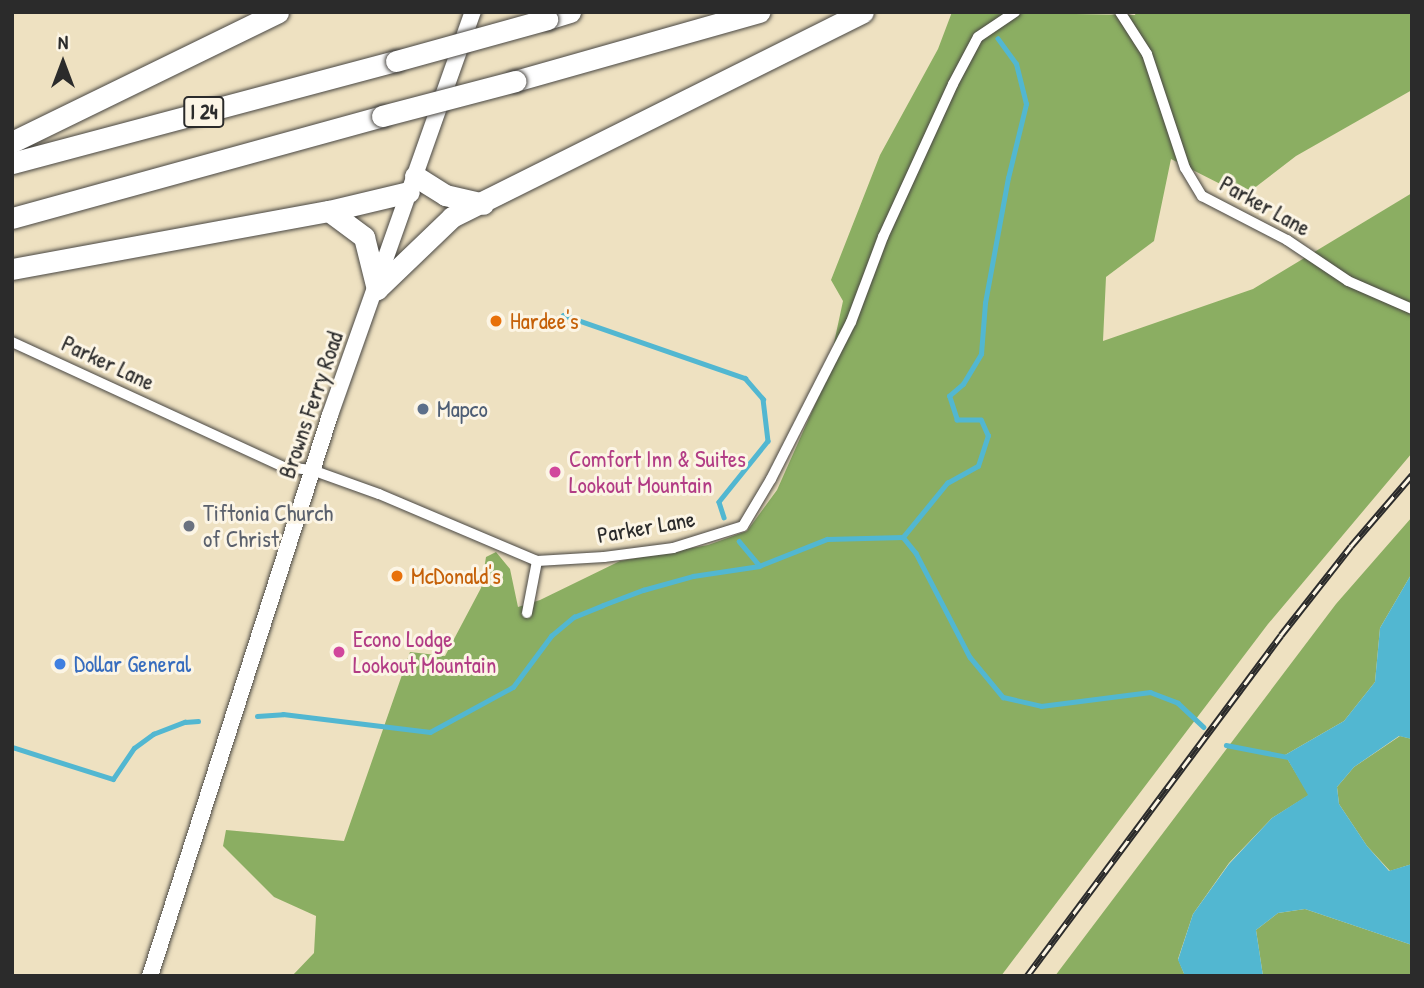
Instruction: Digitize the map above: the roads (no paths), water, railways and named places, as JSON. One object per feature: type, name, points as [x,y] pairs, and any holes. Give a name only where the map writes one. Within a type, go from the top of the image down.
[{"type":"highway","points":[[12,142],[278,12]]},
{"type":"highway","name":"I 24","points":[[12,163],[570,12]]},
{"type":"highway","name":"I 24","points":[[12,218],[759,12]]},
{"type":"highway","points":[[377,289],[452,217],[483,204],[863,12]]},
{"type":"highway","points":[[12,269],[329,211],[412,184],[483,204]]},
{"type":"highway","points":[[329,211],[365,237],[377,289]]},
{"type":"street","name":"Browns Ferry Road","points":[[150,976],[312,470],[473,12]]},
{"type":"street","name":"Parker Lane","points":[[12,342],[284,467],[312,470],[379,494],[537,561],[604,557],[673,548],[743,526],[771,479],[851,322],[883,237],[953,84],[978,37],[1015,12]]},
{"type":"street","name":"Parker Lane","points":[[1120,12],[1147,54],[1185,168],[1202,196],[1287,240],[1348,281],[1412,309]]},
{"type":"street","points":[[527,614],[537,561]]},
{"type":"water","points":[[1412,573],[1412,739],[1399,736],[1354,767],[1337,787],[1339,804],[1367,846],[1389,871],[1412,864],[1412,945],[1305,909],[1278,913],[1256,930],[1263,976],[1185,976],[1178,960],[1193,914],[1229,864],[1272,818],[1308,795],[1285,755],[1344,721],[1375,682],[1380,628]]},
{"type":"waterway","points":[[257,716],[283,714],[430,732],[513,687],[551,636],[574,617],[603,605],[693,576],[759,566],[827,539],[903,537],[947,483],[978,466],[988,436],[981,420],[957,420],[949,396],[963,384],[981,354],[985,303],[1008,178],[1026,104],[1016,64],[998,39]]},
{"type":"waterway","points":[[563,315],[745,378],[763,399],[768,441],[719,502],[724,517]]},
{"type":"waterway","points":[[903,537],[916,553],[970,657],[1003,697],[1041,706],[1150,692],[1178,703],[1204,727]]},
{"type":"waterway","points":[[739,541],[759,565]]},
{"type":"waterway","points":[[12,747],[113,779],[134,748],[153,734],[185,722],[198,721]]},
{"type":"waterway","points":[[1226,745],[1288,757]]},
{"type":"railway","points":[[1027,976],[1281,635],[1351,546],[1412,475]]},
{"type":"place","name":"Hardee's","points":[[496,321]]},
{"type":"place","name":"Mapco","points":[[423,409]]},
{"type":"place","name":"Comfort Inn & Suites Lookout Mountain","points":[[555,472]]},
{"type":"place","name":"Tiftonia Church of Christ","points":[[189,526]]},
{"type":"place","name":"McDonald's","points":[[397,576]]},
{"type":"place","name":"Econo Lodge Lookout Mountain","points":[[339,652]]},
{"type":"place","name":"Dollar General","points":[[60,664]]}]
